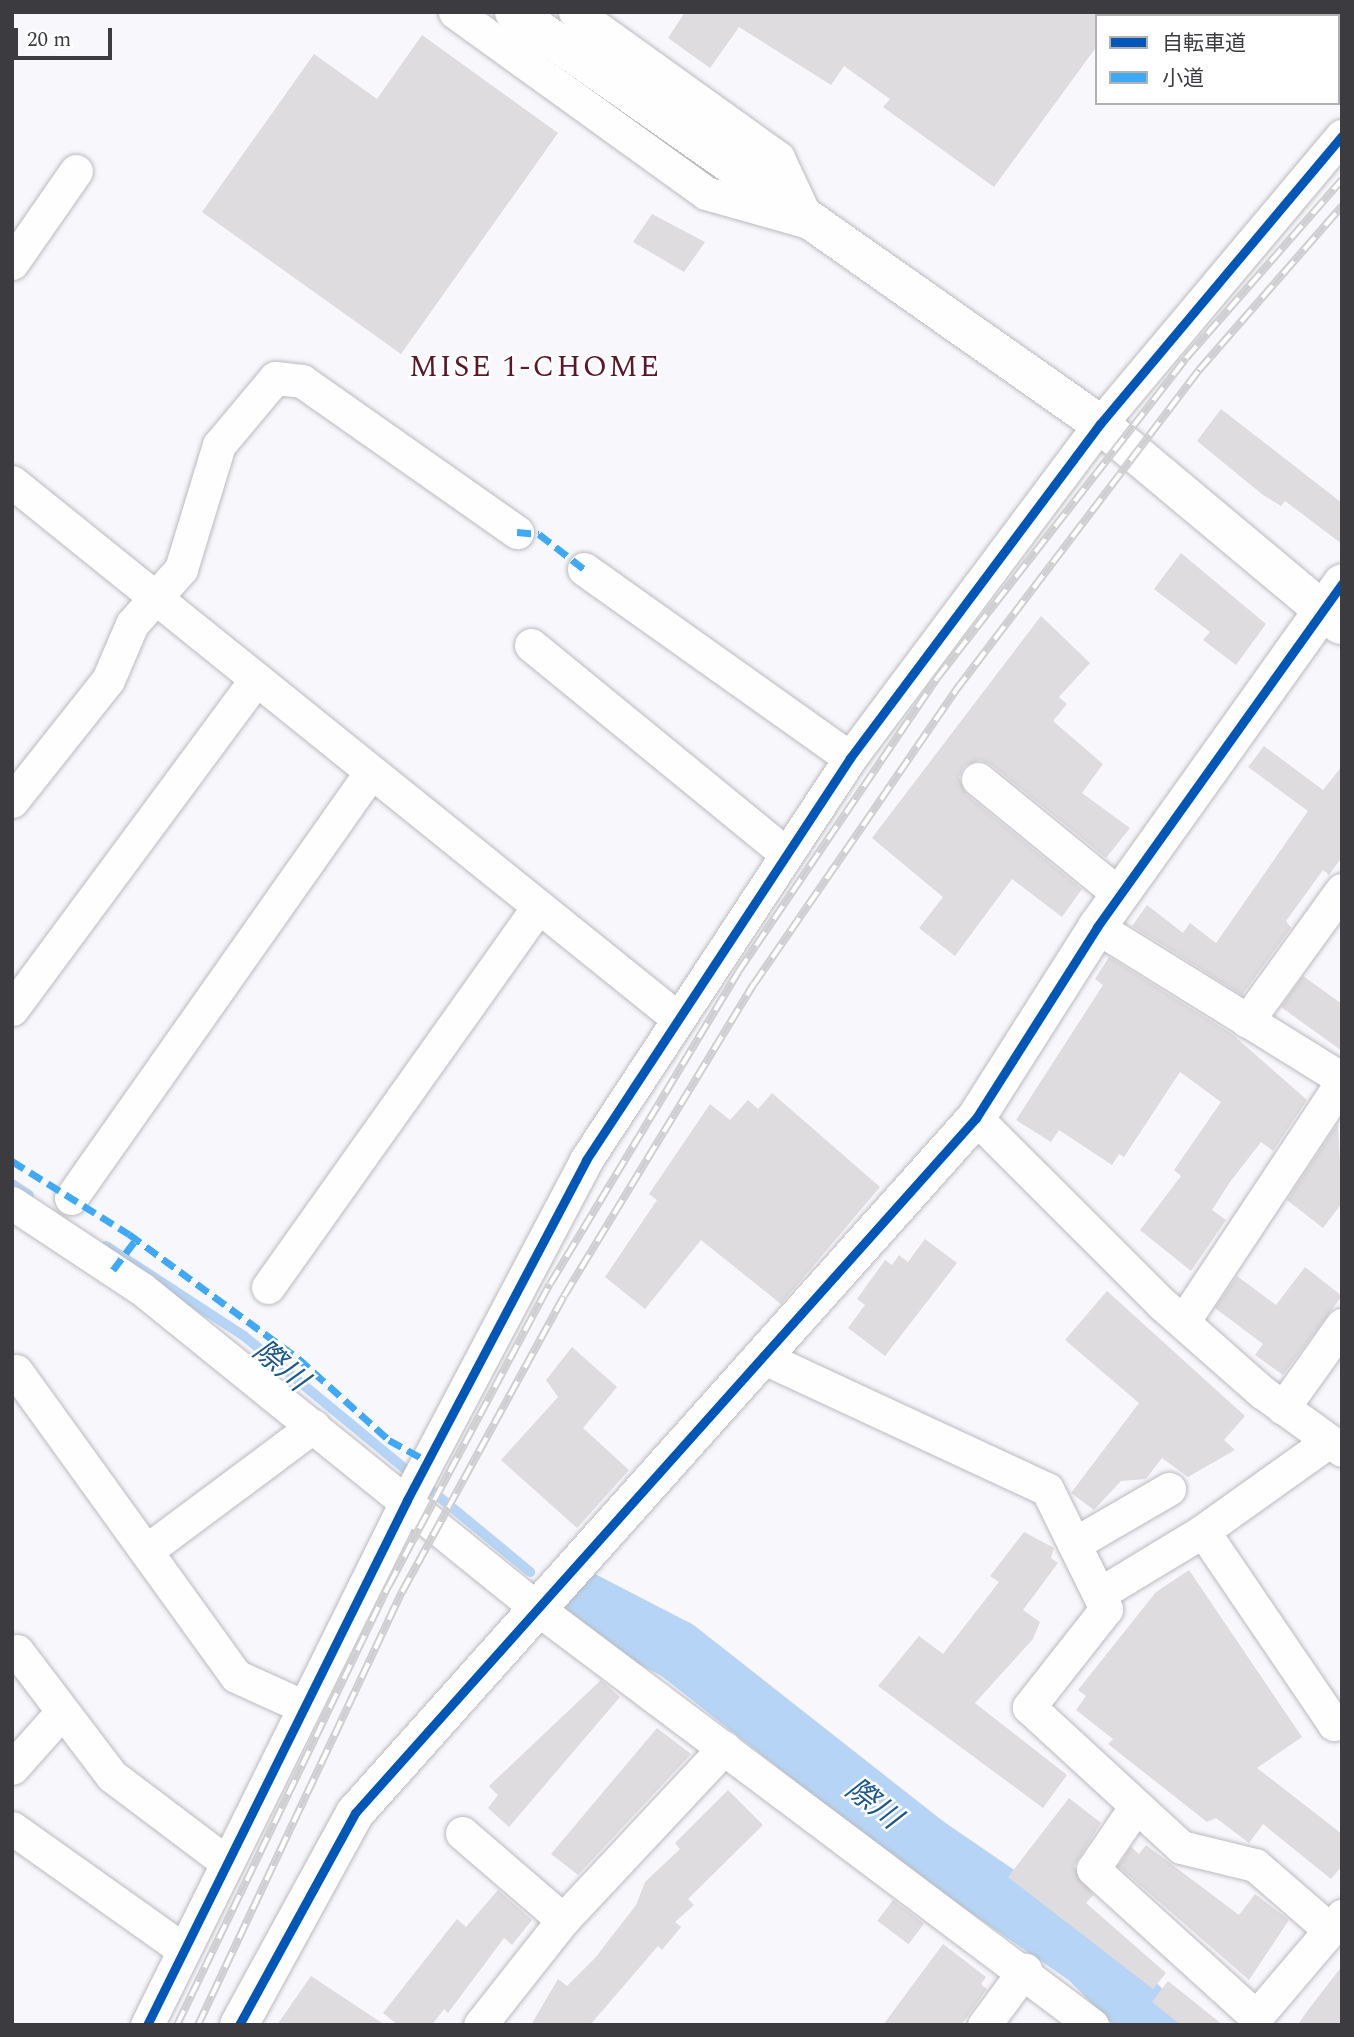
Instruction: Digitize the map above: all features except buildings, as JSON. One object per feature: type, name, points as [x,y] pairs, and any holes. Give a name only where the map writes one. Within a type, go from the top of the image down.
[{"type":"street","points":[[454,12],[706,193],[808,222]]},
{"type":"street","points":[[239,2025],[355,1813],[534,1606],[976,1118],[1120,895],[1335,607],[1100,424],[808,222],[514,12]]},
{"type":"street","points":[[575,12],[778,158],[808,222]]},
{"type":"street","points":[[147,2025],[181,1948],[413,1487],[586,1160],[676,1017],[850,758],[1100,424],[1342,136]]},
{"type":"street","points":[[12,263],[76,171]]},
{"type":"street","points":[[12,801],[108,680],[132,624],[153,596],[181,569],[219,445],[275,378],[302,381],[517,533]]},
{"type":"street","points":[[12,482],[676,1017]]},
{"type":"street","points":[[584,569],[850,758]]},
{"type":"street","points":[[531,645],[786,854]]},
{"type":"street","points":[[12,1009],[256,679]]},
{"type":"street","points":[[71,1198],[371,772]]},
{"type":"street","points":[[978,779],[1120,895]]},
{"type":"street","points":[[1247,1021],[1342,890]]},
{"type":"street","points":[[268,1287],[538,907]]},
{"type":"street","points":[[1097,928],[1342,1081],[1183,1322]]},
{"type":"street","points":[[976,1118],[1183,1322],[1283,1408],[1335,1446],[1099,1594]]},
{"type":"street","points":[[12,1203],[142,1289],[314,1426],[413,1487],[534,1606],[1025,1970],[1092,2025]]},
{"type":"street","points":[[1283,1408],[1342,1325]]},
{"type":"street","points":[[760,1356],[1013,1468],[1047,1489],[1107,1609],[1029,1707],[1181,1847],[1255,1865],[1336,1923],[1256,2017],[1093,1869],[1136,1806]]},
{"type":"street","points":[[16,1371],[236,1676],[302,1706]]},
{"type":"street","points":[[146,1551],[314,1426]]},
{"type":"street","points":[[1074,1544],[1170,1489]]},
{"type":"street","points":[[1203,1531],[1334,1724],[1342,1720]]},
{"type":"street","points":[[17,1651],[61,1713],[112,1776],[225,1861]]},
{"type":"street","points":[[12,1768],[61,1713]]},
{"type":"street","points":[[480,2025],[563,1920],[724,1748]]},
{"type":"street","points":[[12,1828],[181,1948]]},
{"type":"street","points":[[462,1833],[563,1920]]},
{"type":"street","points":[[984,2025],[1025,1970]]},
{"type":"waterway","name":"際川","points":[[12,1184],[29,1195]]},
{"type":"waterway","name":"際川","points":[[106,1246],[244,1336],[530,1572]]},
{"type":"waterway","name":"際川","points":[[578,1599],[677,1650],[929,1848],[1087,1956],[1156,2025]]},
{"type":"railway","points":[[177,2025],[389,1585],[550,1284],[738,972],[937,678],[1186,358],[1342,180]]},
{"type":"railway","points":[[198,2025],[402,1592],[564,1296],[754,984],[956,690],[1199,370],[1342,206]]},
{"type":"marked path","points":[[517,532],[539,534],[584,569]]},
{"type":"marked path","points":[[12,1161],[129,1234],[298,1358],[389,1440],[427,1461]]},
{"type":"marked path","points":[[113,1270],[136,1240]]},
{"type":"cycle path","points":[[147,2025],[407,1500],[586,1160],[850,758],[1100,424],[1342,136]]},
{"type":"cycle path","points":[[239,2025],[355,1813],[976,1118],[1097,927],[1342,583]]},
{"type":"district","name":"MISE 1-CHOME","points":[[535,367]]}]
